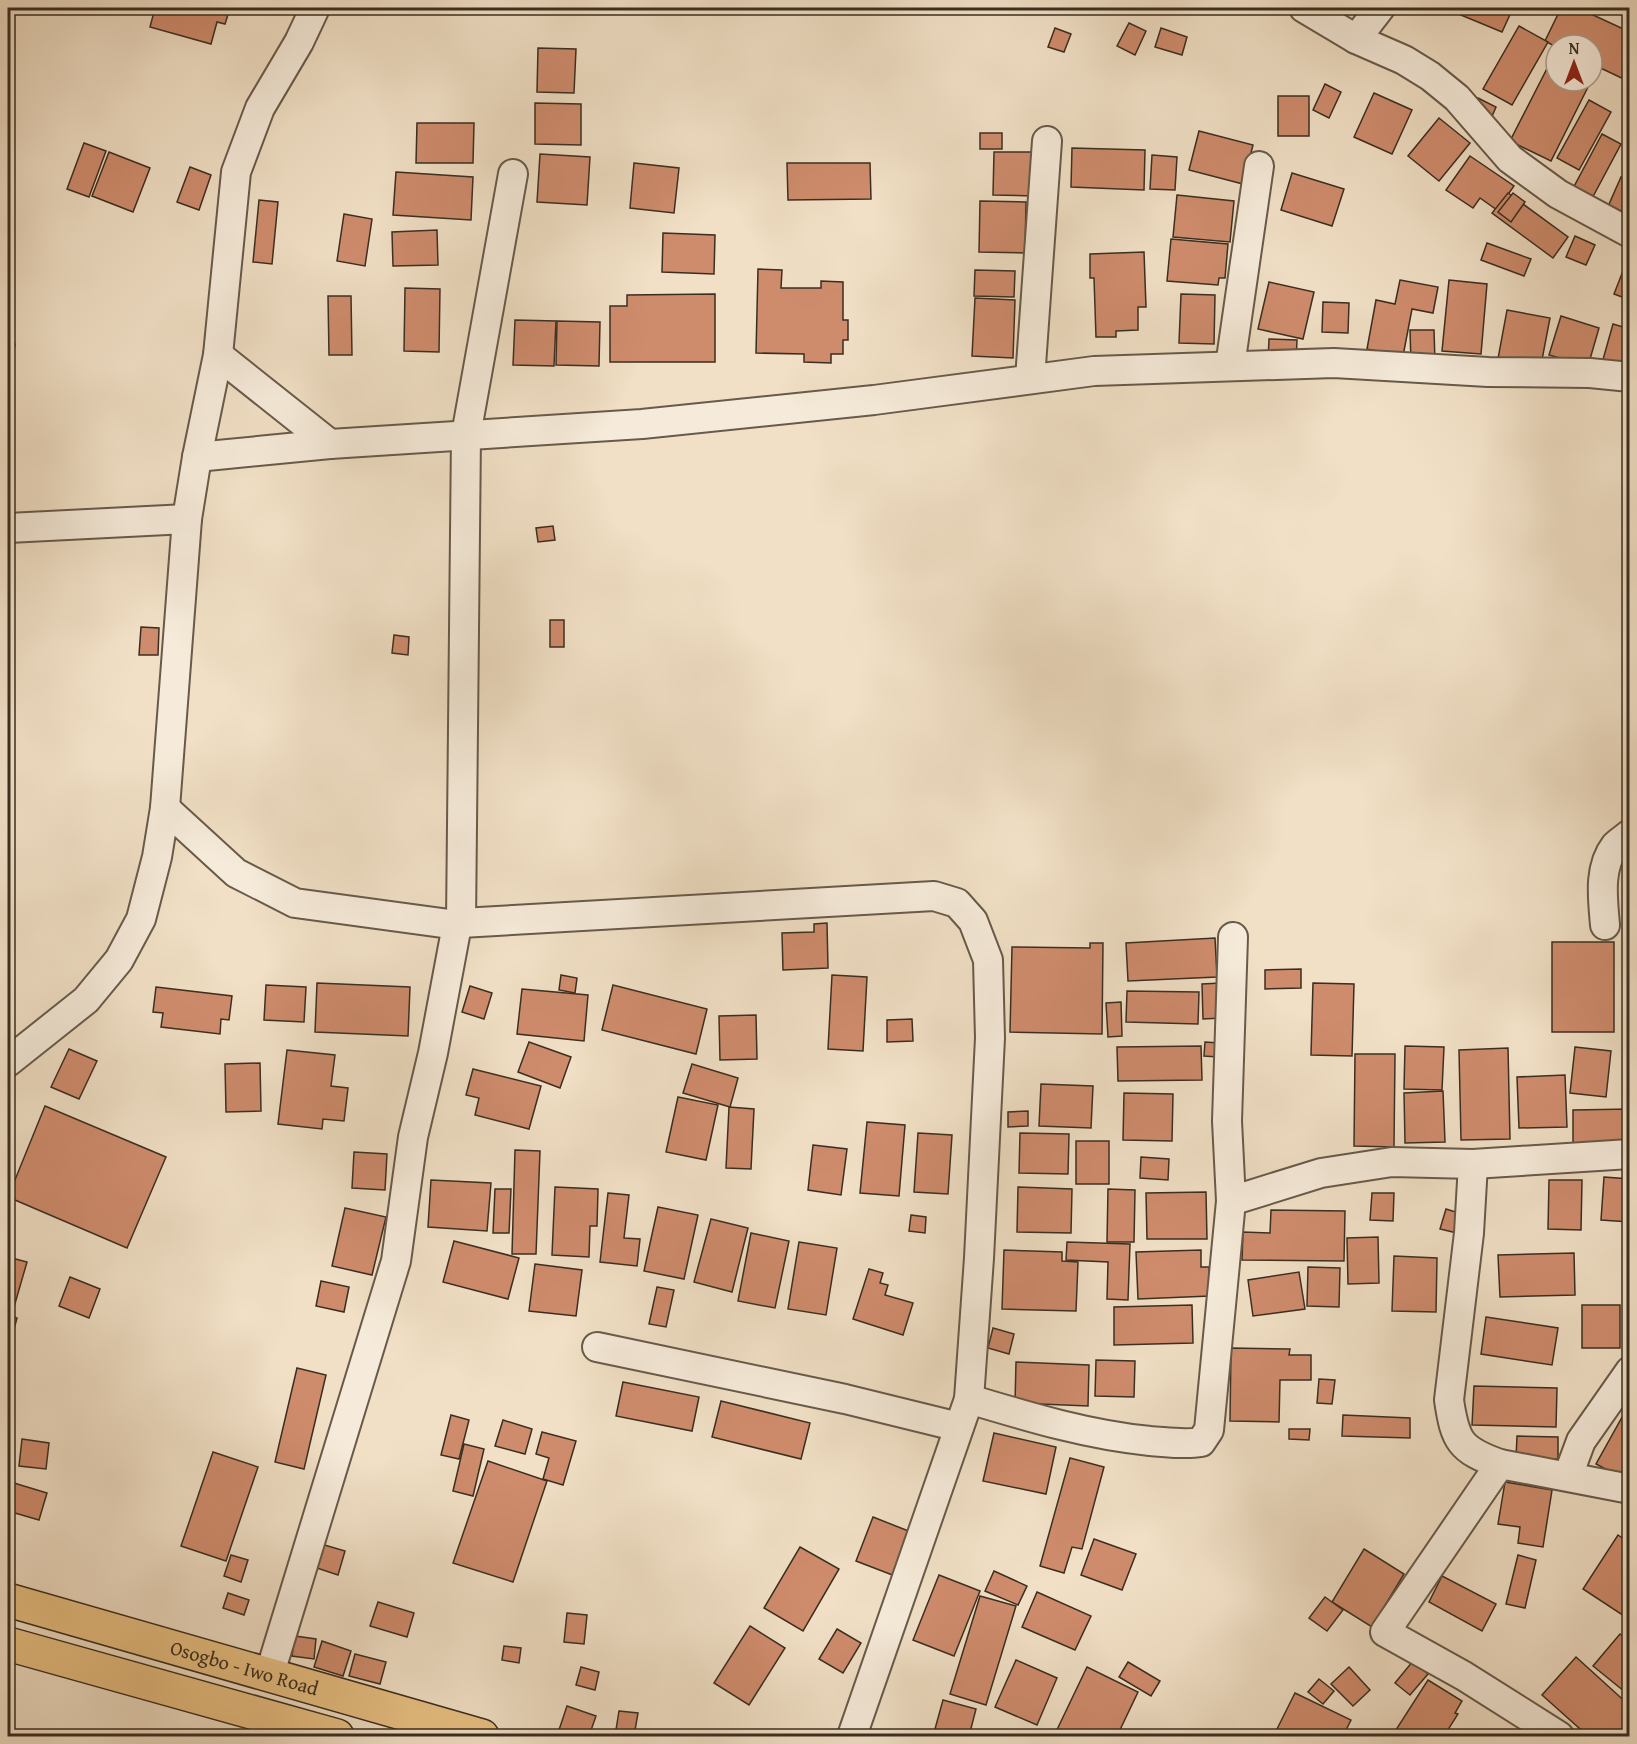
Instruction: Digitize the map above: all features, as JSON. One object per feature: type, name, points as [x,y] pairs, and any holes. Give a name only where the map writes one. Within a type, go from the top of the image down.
[{"type":"main road","name":"Osogbo - Iwo Road","points":[[8,1600],[482,1737]]},
{"type":"main road","name":"Osogbo - Iwo Road","points":[[8,1644],[337,1737]]},
{"type":"street","points":[[8,1062],[86,1000],[119,960],[141,919],[157,857],[165,808],[188,519],[197,457],[218,355],[236,171],[260,108],[299,42],[315,8]]},
{"type":"street","points":[[1304,8],[1356,39],[1404,60],[1430,76],[1457,98],[1510,159],[1558,194],[1629,233]]},
{"type":"street","points":[[1356,39],[1380,8]]},
{"type":"street","points":[[1030,380],[1047,141]]},
{"type":"street","points":[[1230,366],[1259,166]]},
{"type":"street","points":[[269,1676],[396,1261],[413,1137],[433,1053],[459,924],[466,435],[513,174]]},
{"type":"street","points":[[218,355],[330,444]]},
{"type":"street","points":[[197,457],[330,444],[642,424],[874,400],[1094,371],[1334,363],[1488,372],[1590,373],[1629,377]]},
{"type":"street","points":[[8,528],[188,519]]},
{"type":"street","points":[[165,808],[236,873],[295,903],[459,924],[934,896],[957,903],[973,921],[987,960],[990,1038],[969,1399],[852,1737]]},
{"type":"street","points":[[1605,925],[1603,888],[1605,867],[1615,847],[1629,834]]},
{"type":"street","points":[[969,1399],[1066,1428],[1126,1439],[1190,1444],[1201,1442],[1209,1430],[1231,1201],[1227,1121],[1233,937]]},
{"type":"street","points":[[1231,1201],[1321,1173],[1392,1162],[1473,1164],[1629,1154]]},
{"type":"street","points":[[1473,1164],[1469,1233],[1454,1342],[1449,1400],[1452,1423],[1461,1444],[1485,1459],[1500,1464],[1629,1489]]},
{"type":"street","points":[[597,1347],[845,1399],[959,1427]]},
{"type":"street","points":[[1568,1476],[1581,1441],[1629,1371]]},
{"type":"street","points":[[1500,1464],[1385,1632],[1464,1676],[1559,1737]]},
{"type":"building","points":[[155,8],[230,8],[225,24],[217,22],[211,44],[150,27]]},
{"type":"building","points":[[1444,8],[1513,8],[1502,32]]},
{"type":"building","points":[[1561,8],[1578,8],[1630,32],[1630,82],[1604,70],[1604,33],[1549,33]]},
{"type":"building","points":[[1607,8],[1630,8],[1630,19]]},
{"type":"building","points":[[1129,23],[1146,31],[1135,55],[1117,46]]},
{"type":"building","points":[[1519,26],[1544,40],[1544,49],[1512,105],[1483,89]]},
{"type":"building","points":[[1055,28],[1071,34],[1064,52],[1048,47]]},
{"type":"building","points":[[1161,28],[1187,37],[1182,55],[1155,47]]},
{"type":"building","points":[[538,48],[576,49],[574,93],[537,92]]},
{"type":"building","points":[[1544,75],[1544,93],[1585,93],[1551,161],[1510,141]]},
{"type":"building","points":[[1325,84],[1341,92],[1329,118],[1313,110]]},
{"type":"building","points":[[1374,93],[1412,110],[1392,154],[1354,137]]},
{"type":"building","points":[[1278,96],[1309,96],[1309,136],[1278,136]]},
{"type":"building","points":[[1478,98],[1496,107],[1490,121],[1472,112]]},
{"type":"building","points":[[1589,100],[1611,112],[1579,170],[1557,158]]},
{"type":"building","points":[[535,103],[581,104],[581,145],[535,144]]},
{"type":"building","points":[[1439,118],[1470,143],[1439,181],[1408,156]]},
{"type":"building","points":[[417,123],[474,123],[473,163],[416,163]]},
{"type":"building","points":[[1199,131],[1253,145],[1243,184],[1189,170]]},
{"type":"building","points":[[980,133],[1002,133],[1002,149],[980,149]]},
{"type":"building","points":[[1602,134],[1621,144],[1589,204],[1570,194]]},
{"type":"building","points":[[84,143],[106,151],[89,197],[67,189]]},
{"type":"building","points":[[1072,148],[1145,150],[1144,190],[1071,187]]},
{"type":"building","points":[[109,152],[150,168],[133,212],[92,196]]},
{"type":"building","points":[[994,152],[1036,152],[1035,196],[993,195]]},
{"type":"building","points":[[540,154],[590,157],[587,205],[537,202]]},
{"type":"building","points":[[1152,155],[1177,157],[1175,190],[1150,189]]},
{"type":"building","points":[[1470,156],[1514,186],[1497,210],[1480,198],[1473,208],[1446,190]]},
{"type":"building","points":[[634,163],[679,168],[674,213],[630,208]]},
{"type":"building","points":[[787,163],[870,163],[871,199],[788,200]]},
{"type":"building","points":[[190,167],[211,175],[199,210],[177,202]]},
{"type":"building","points":[[396,172],[473,177],[471,220],[393,215]]},
{"type":"building","points":[[1292,173],[1344,189],[1332,226],[1281,210]]},
{"type":"building","points":[[1621,177],[1630,181],[1630,222],[1606,211]]},
{"type":"building","points":[[1508,193],[1568,237],[1553,258],[1492,213]]},
{"type":"building","points":[[1513,193],[1525,202],[1511,222],[1498,212]]},
{"type":"building","points":[[1177,195],[1234,201],[1230,242],[1173,237]]},
{"type":"building","points":[[259,200],[278,202],[272,264],[253,262]]},
{"type":"building","points":[[980,201],[1026,202],[1025,253],[979,252]]},
{"type":"building","points":[[344,214],[372,219],[365,266],[337,261]]},
{"type":"building","points":[[437,230],[438,265],[393,266],[392,232]]},
{"type":"building","points":[[663,233],[715,235],[714,274],[662,272]]},
{"type":"building","points":[[1575,236],[1595,245],[1586,265],[1566,257]]},
{"type":"building","points":[[1171,239],[1228,244],[1225,278],[1219,278],[1218,285],[1167,281]]},
{"type":"building","points":[[1487,243],[1531,259],[1524,276],[1481,260]]},
{"type":"building","points":[[1144,252],[1146,307],[1138,307],[1138,330],[1116,331],[1116,337],[1096,337],[1094,278],[1090,278],[1090,254]]},
{"type":"building","points":[[1628,258],[1630,258],[1630,300],[1614,294]]},
{"type":"building","points":[[758,269],[782,270],[781,288],[821,288],[821,281],[843,282],[843,320],[848,320],[848,340],[843,340],[843,354],[831,354],[831,363],[804,362],[804,354],[756,353]]},
{"type":"building","points":[[975,270],[1015,271],[1014,297],[974,296]]},
{"type":"building","points":[[1400,280],[1438,287],[1433,313],[1412,309],[1403,356],[1367,349],[1376,300],[1395,304]]},
{"type":"building","points":[[1449,280],[1487,284],[1481,354],[1442,351]]},
{"type":"building","points":[[1269,282],[1314,292],[1303,339],[1258,329]]},
{"type":"building","points":[[405,288],[440,289],[439,352],[404,351]]},
{"type":"building","points":[[715,294],[715,362],[610,362],[610,306],[627,306],[627,295]]},
{"type":"building","points":[[1181,294],[1215,295],[1214,344],[1179,343]]},
{"type":"building","points":[[328,296],[351,296],[352,355],[329,355]]},
{"type":"building","points":[[975,298],[1015,300],[1013,358],[972,356]]},
{"type":"building","points":[[1323,302],[1349,303],[1348,333],[1322,332]]},
{"type":"building","points":[[1507,310],[1550,318],[1541,365],[1497,364]]},
{"type":"building","points":[[1561,316],[1599,328],[1588,366],[1549,355]]},
{"type":"building","points":[[515,320],[556,321],[554,366],[513,365]]},
{"type":"building","points":[[557,321],[600,322],[599,366],[556,365]]},
{"type":"building","points":[[1613,324],[1630,329],[1630,371],[1602,363]]},
{"type":"building","points":[[1410,330],[1434,330],[1435,362],[1411,363]]},
{"type":"building","points":[[1269,339],[1297,340],[1296,361],[1268,361]]},
{"type":"building","points":[[8,342],[15,344],[8,387]]},
{"type":"building","points":[[553,526],[555,540],[538,542],[536,528]]},
{"type":"building","points":[[550,620],[564,620],[564,647],[550,647]]},
{"type":"building","points":[[141,627],[159,628],[158,655],[139,655]]},
{"type":"building","points":[[394,635],[409,637],[408,655],[392,653]]},
{"type":"building","points":[[827,923],[828,968],[783,970],[782,933],[814,932],[814,924]]},
{"type":"building","points":[[1215,938],[1217,977],[1128,981],[1126,943]]},
{"type":"building","points":[[1552,942],[1614,942],[1614,1032],[1552,1032]]},
{"type":"building","points":[[1090,943],[1103,943],[1102,1034],[1010,1032],[1012,947],[1090,948]]},
{"type":"building","points":[[1301,969],[1301,988],[1265,989],[1265,970]]},
{"type":"building","points":[[561,975],[577,978],[575,993],[559,990]]},
{"type":"building","points":[[832,975],[867,977],[863,1051],[828,1049]]},
{"type":"building","points":[[317,983],[410,987],[408,1036],[315,1032]]},
{"type":"building","points":[[1221,983],[1222,1018],[1203,1019],[1202,984]]},
{"type":"building","points":[[1313,983],[1354,984],[1352,1056],[1311,1055]]},
{"type":"building","points":[[266,985],[306,987],[304,1022],[264,1020]]},
{"type":"building","points":[[613,985],[707,1009],[696,1054],[602,1030]]},
{"type":"building","points":[[470,986],[492,993],[484,1019],[462,1012]]},
{"type":"building","points":[[156,987],[232,996],[229,1020],[221,1019],[220,1034],[161,1027],[163,1013],[153,1012]]},
{"type":"building","points":[[522,989],[588,995],[584,1041],[517,1034]]},
{"type":"building","points":[[1127,991],[1199,992],[1198,1024],[1126,1022]]},
{"type":"building","points":[[1121,1002],[1122,1036],[1108,1037],[1106,1003]]},
{"type":"building","points":[[756,1015],[757,1059],[720,1060],[719,1016]]},
{"type":"building","points":[[912,1019],[913,1041],[887,1042],[887,1020]]},
{"type":"building","points":[[529,1042],[571,1057],[560,1088],[518,1072]]},
{"type":"building","points":[[1205,1042],[1219,1043],[1218,1057],[1204,1056]]},
{"type":"building","points":[[1201,1046],[1202,1080],[1118,1081],[1117,1047]]},
{"type":"building","points":[[1405,1046],[1444,1047],[1442,1090],[1404,1089]]},
{"type":"building","points":[[1575,1047],[1611,1051],[1606,1097],[1570,1093]]},
{"type":"building","points":[[1508,1048],[1510,1139],[1461,1140],[1459,1050]]},
{"type":"building","points":[[69,1049],[97,1061],[79,1099],[51,1087]]},
{"type":"building","points":[[287,1050],[335,1055],[331,1086],[348,1088],[344,1121],[323,1119],[322,1129],[278,1124]]},
{"type":"building","points":[[1355,1054],[1395,1054],[1394,1147],[1354,1146]]},
{"type":"building","points":[[260,1063],[261,1111],[226,1112],[225,1064]]},
{"type":"building","points":[[692,1064],[738,1078],[730,1107],[683,1093]]},
{"type":"building","points":[[473,1069],[541,1086],[529,1129],[475,1115],[479,1098],[466,1095]]},
{"type":"building","points":[[1565,1075],[1567,1127],[1519,1128],[1517,1077]]},
{"type":"building","points":[[1041,1084],[1093,1086],[1091,1128],[1039,1126]]},
{"type":"building","points":[[1443,1091],[1445,1142],[1405,1143],[1404,1093]]},
{"type":"building","points":[[1124,1093],[1173,1094],[1172,1141],[1123,1140]]},
{"type":"building","points":[[678,1097],[718,1105],[706,1160],[666,1152]]},
{"type":"building","points":[[45,1106],[166,1157],[127,1248],[8,1197]]},
{"type":"building","points":[[729,1107],[754,1109],[751,1169],[726,1168]]},
{"type":"building","points":[[1630,1109],[1630,1143],[1573,1144],[1573,1110]]},
{"type":"building","points":[[1028,1111],[1028,1126],[1008,1127],[1008,1112]]},
{"type":"building","points":[[867,1122],[905,1125],[899,1196],[860,1193]]},
{"type":"building","points":[[918,1133],[952,1135],[948,1194],[914,1192]]},
{"type":"building","points":[[1020,1133],[1069,1134],[1068,1174],[1019,1173]]},
{"type":"building","points":[[1076,1141],[1109,1141],[1109,1184],[1076,1184]]},
{"type":"building","points":[[813,1145],[847,1149],[841,1195],[808,1190]]},
{"type":"building","points":[[515,1150],[540,1151],[536,1254],[512,1254]]},
{"type":"building","points":[[354,1152],[387,1154],[385,1190],[352,1188]]},
{"type":"building","points":[[1141,1157],[1169,1159],[1168,1180],[1140,1178]]},
{"type":"building","points":[[1604,1177],[1630,1179],[1630,1222],[1601,1220]]},
{"type":"building","points":[[431,1180],[491,1183],[487,1231],[428,1227]]},
{"type":"building","points":[[1549,1180],[1582,1180],[1581,1230],[1548,1229]]},
{"type":"building","points":[[555,1187],[598,1189],[597,1226],[590,1226],[589,1257],[552,1255]]},
{"type":"building","points":[[1018,1187],[1072,1189],[1071,1233],[1017,1232]]},
{"type":"building","points":[[495,1189],[511,1189],[509,1233],[493,1233]]},
{"type":"building","points":[[1108,1189],[1135,1190],[1134,1242],[1107,1242]]},
{"type":"building","points":[[1206,1192],[1207,1239],[1147,1239],[1146,1193]]},
{"type":"building","points":[[608,1193],[629,1195],[624,1238],[640,1239],[637,1266],[600,1262]]},
{"type":"building","points":[[1372,1193],[1394,1193],[1393,1221],[1370,1220]]},
{"type":"building","points":[[658,1207],[698,1215],[684,1279],[644,1271]]},
{"type":"building","points":[[345,1208],[386,1217],[372,1275],[332,1266]]},
{"type":"building","points":[[1446,1209],[1462,1214],[1457,1233],[1440,1229]]},
{"type":"building","points":[[1271,1210],[1345,1211],[1344,1261],[1242,1260],[1243,1232],[1270,1233]]},
{"type":"building","points":[[911,1215],[926,1217],[925,1233],[909,1231]]},
{"type":"building","points":[[711,1219],[748,1228],[732,1292],[694,1282]]},
{"type":"building","points":[[751,1233],[789,1241],[775,1308],[738,1301]]},
{"type":"building","points":[[1378,1237],[1379,1283],[1348,1284],[1347,1238]]},
{"type":"building","points":[[454,1241],[519,1258],[508,1299],[443,1282]]},
{"type":"building","points":[[799,1242],[837,1248],[826,1315],[788,1309]]},
{"type":"building","points":[[1067,1242],[1130,1244],[1128,1300],[1107,1299],[1108,1262],[1066,1260]]},
{"type":"building","points":[[1004,1250],[1062,1252],[1062,1261],[1078,1262],[1076,1311],[1002,1309]]},
{"type":"building","points":[[1201,1250],[1201,1267],[1209,1267],[1210,1296],[1138,1299],[1136,1252]]},
{"type":"building","points":[[1574,1253],[1575,1295],[1500,1297],[1498,1255]]},
{"type":"building","points":[[1394,1256],[1437,1258],[1436,1312],[1392,1311]]},
{"type":"building","points":[[8,1257],[27,1262],[14,1307],[8,1305]]},
{"type":"building","points":[[535,1264],[582,1270],[576,1316],[529,1311]]},
{"type":"building","points":[[1308,1267],[1340,1268],[1339,1307],[1307,1306]]},
{"type":"building","points":[[869,1269],[883,1273],[880,1283],[888,1285],[885,1295],[913,1303],[903,1335],[853,1319]]},
{"type":"building","points":[[1299,1272],[1305,1309],[1253,1316],[1248,1280]]},
{"type":"building","points":[[70,1277],[100,1289],[89,1318],[59,1306]]},
{"type":"building","points":[[321,1281],[349,1287],[344,1312],[316,1306]]},
{"type":"building","points":[[657,1287],[674,1290],[666,1327],[649,1324]]},
{"type":"building","points":[[1192,1305],[1193,1343],[1114,1345],[1114,1307]]},
{"type":"building","points":[[1582,1305],[1620,1305],[1620,1348],[1582,1348]]},
{"type":"building","points":[[8,1315],[17,1318],[8,1352]]},
{"type":"building","points":[[1486,1317],[1558,1328],[1552,1365],[1481,1354]]},
{"type":"building","points":[[993,1328],[1014,1334],[1009,1354],[988,1348]]},
{"type":"building","points":[[1231,1348],[1290,1349],[1289,1355],[1311,1355],[1311,1380],[1280,1380],[1279,1422],[1230,1421]]},
{"type":"building","points":[[1096,1360],[1135,1361],[1134,1397],[1095,1396]]},
{"type":"building","points":[[1016,1362],[1089,1365],[1088,1406],[1015,1403]]},
{"type":"building","points":[[297,1368],[326,1375],[304,1469],[275,1462]]},
{"type":"building","points":[[1319,1379],[1335,1380],[1332,1404],[1317,1403]]},
{"type":"building","points":[[623,1382],[699,1397],[692,1431],[616,1416]]},
{"type":"building","points":[[1474,1386],[1557,1388],[1556,1427],[1472,1425]]},
{"type":"building","points":[[721,1401],[810,1423],[801,1459],[712,1437]]},
{"type":"building","points":[[1630,1403],[1630,1482],[1596,1464]]},
{"type":"building","points":[[451,1415],[469,1420],[459,1459],[441,1455]]},
{"type":"building","points":[[1343,1415],[1410,1418],[1410,1438],[1342,1436]]},
{"type":"building","points":[[503,1420],[532,1429],[525,1454],[495,1446]]},
{"type":"building","points":[[1289,1429],[1310,1429],[1309,1440],[1289,1439]]},
{"type":"building","points":[[542,1432],[576,1441],[563,1485],[543,1479],[549,1458],[536,1454]]},
{"type":"building","points":[[994,1433],[1056,1447],[1046,1494],[983,1481]]},
{"type":"building","points":[[1517,1436],[1558,1437],[1558,1459],[1516,1458]]},
{"type":"building","points":[[22,1439],[49,1443],[46,1469],[19,1466]]},
{"type":"building","points":[[464,1444],[484,1449],[473,1496],[453,1491]]},
{"type":"building","points":[[213,1452],[258,1467],[226,1561],[181,1546]]},
{"type":"building","points":[[1070,1458],[1104,1467],[1082,1549],[1072,1547],[1064,1573],[1040,1566]]},
{"type":"building","points":[[488,1461],[547,1481],[513,1582],[453,1563]]},
{"type":"building","points":[[1505,1482],[1552,1490],[1543,1547],[1518,1543],[1520,1527],[1498,1524]]},
{"type":"building","points":[[14,1483],[47,1493],[39,1520],[8,1511]]},
{"type":"building","points":[[873,1517],[911,1532],[895,1576],[856,1561]]},
{"type":"building","points":[[1618,1535],[1630,1543],[1630,1607],[1624,1616],[1583,1589]]},
{"type":"building","points":[[1094,1539],[1136,1554],[1122,1590],[1081,1575]]},
{"type":"building","points":[[321,1544],[345,1551],[338,1575],[314,1567]]},
{"type":"building","points":[[800,1547],[839,1569],[803,1631],[764,1608]]},
{"type":"building","points":[[1364,1549],[1404,1574],[1372,1627],[1332,1602]]},
{"type":"building","points":[[231,1555],[248,1560],[241,1582],[224,1576]]},
{"type":"building","points":[[1518,1555],[1536,1560],[1525,1608],[1506,1604]]},
{"type":"building","points":[[994,1571],[1027,1586],[1018,1605],[985,1591]]},
{"type":"building","points":[[939,1575],[980,1591],[954,1656],[913,1640]]},
{"type":"building","points":[[1442,1576],[1496,1604],[1482,1631],[1429,1602]]},
{"type":"building","points":[[1037,1592],[1091,1616],[1075,1650],[1022,1627]]},
{"type":"building","points":[[228,1593],[249,1600],[244,1615],[223,1608]]},
{"type":"building","points":[[980,1596],[1016,1606],[986,1705],[950,1694]]},
{"type":"building","points":[[1325,1597],[1343,1610],[1327,1631],[1309,1618]]},
{"type":"building","points":[[378,1602],[414,1613],[407,1637],[370,1626]]},
{"type":"building","points":[[567,1613],[587,1615],[584,1644],[564,1642]]},
{"type":"building","points":[[750,1626],[785,1648],[749,1705],[714,1683]]},
{"type":"building","points":[[837,1629],[861,1643],[843,1673],[819,1659]]},
{"type":"building","points":[[1620,1634],[1630,1642],[1630,1696],[1593,1666]]},
{"type":"building","points":[[295,1636],[316,1639],[314,1659],[292,1656]]},
{"type":"building","points":[[322,1641],[351,1651],[343,1676],[314,1667]]},
{"type":"building","points":[[504,1646],[521,1648],[519,1663],[502,1660]]},
{"type":"building","points":[[355,1654],[386,1662],[380,1684],[349,1676]]},
{"type":"building","points":[[1576,1657],[1630,1706],[1630,1721],[1615,1736],[1588,1736],[1542,1695]]},
{"type":"building","points":[[1016,1660],[1057,1678],[1037,1725],[995,1707]]},
{"type":"building","points":[[1413,1661],[1428,1674],[1410,1695],[1395,1683]]},
{"type":"building","points":[[1128,1662],[1160,1681],[1151,1696],[1119,1677]]},
{"type":"building","points":[[581,1667],[599,1672],[595,1690],[576,1685]]},
{"type":"building","points":[[1087,1667],[1138,1692],[1117,1736],[1054,1736]]},
{"type":"building","points":[[1349,1667],[1370,1690],[1353,1706],[1331,1684]]},
{"type":"building","points":[[1319,1679],[1334,1691],[1323,1704],[1308,1692]]},
{"type":"building","points":[[1428,1680],[1462,1701],[1455,1713],[1458,1714],[1444,1736],[1392,1736]]},
{"type":"building","points":[[1295,1693],[1351,1720],[1343,1736],[1283,1736],[1275,1733]]},
{"type":"building","points":[[943,1700],[976,1709],[969,1736],[935,1729]]},
{"type":"building","points":[[567,1706],[596,1716],[589,1736],[557,1736]]},
{"type":"building","points":[[619,1711],[638,1713],[634,1736],[615,1736]]}]
